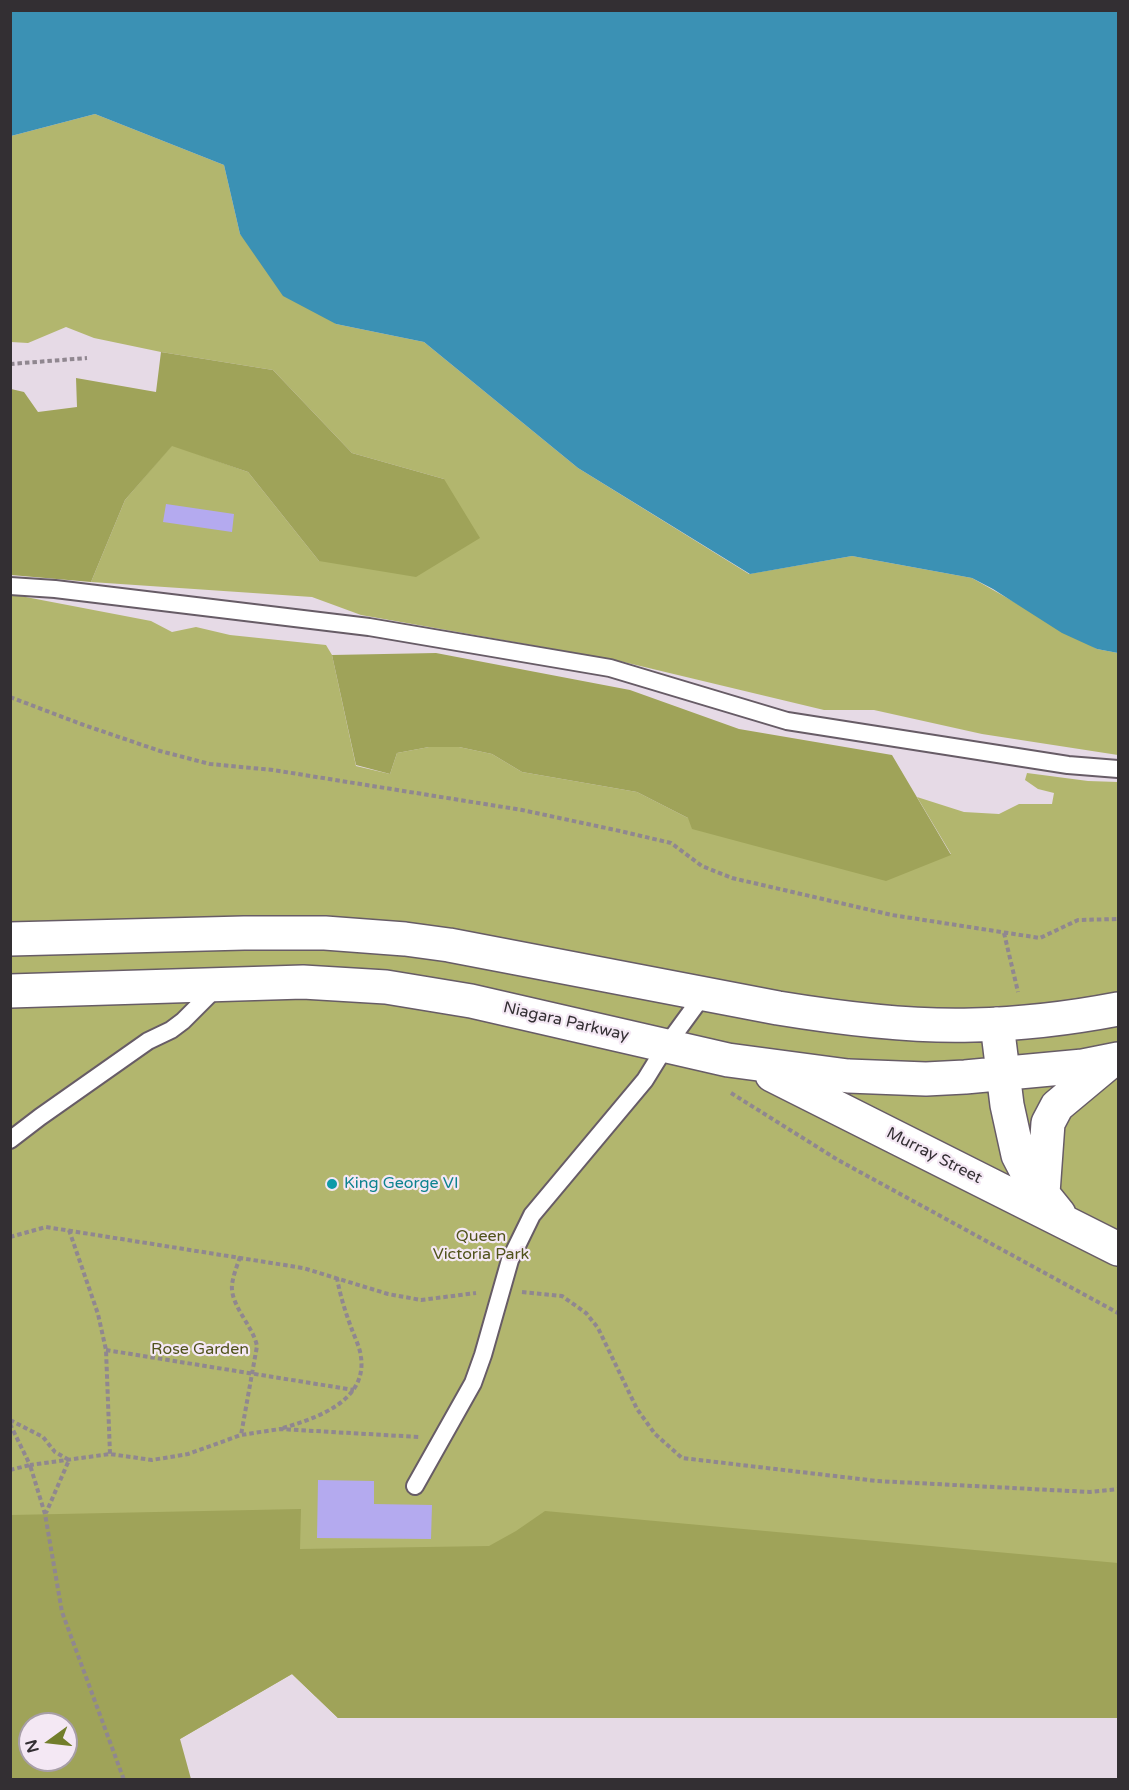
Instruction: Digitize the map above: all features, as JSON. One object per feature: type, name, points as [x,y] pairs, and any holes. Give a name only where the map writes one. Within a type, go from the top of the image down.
[{"type":"main road","points":[[10,939],[244,933],[361,935],[449,945],[768,1006],[841,1017],[943,1024],[997,1024],[1119,1009]]},
{"type":"main road","name":"Niagara Parkway","points":[[10,991],[303,982],[386,987],[471,1001],[748,1063],[812,1072],[882,1078],[926,1079],[1002,1074],[1083,1066],[1115,1060]]},
{"type":"main road","points":[[997,1024],[1002,1074],[1018,1155],[1030,1178],[1056,1211],[1074,1228]]},
{"type":"main road","points":[[1043,1193],[1048,1123],[1057,1106],[1115,1060]]},
{"type":"main road","name":"Murray Street","points":[[748,1063],[1119,1249]]},
{"type":"lane","points":[[10,586],[55,589],[369,627],[610,668],[787,721],[1068,765],[1119,769]]},
{"type":"lane","points":[[10,1140],[147,1041],[171,1030],[219,985]]},
{"type":"lane","points":[[415,1486],[473,1383],[510,1260],[532,1215],[645,1080],[666,1046],[704,994]]},
{"type":"path","points":[[10,364],[87,358]]},
{"type":"path","points":[[10,697],[160,751],[210,764],[273,770],[565,819],[671,843],[702,866],[732,878],[892,915],[1040,938],[1078,920],[1119,920]]},
{"type":"path","points":[[1004,933],[1019,998]]},
{"type":"path","points":[[728,1091],[838,1160],[1119,1313]]},
{"type":"path","points":[[743,1101],[754,1101]]},
{"type":"path","points":[[10,1237],[46,1227],[69,1230],[303,1268],[388,1294],[421,1300],[502,1290],[562,1296],[586,1313],[598,1328],[636,1409],[655,1434],[682,1458],[877,1481],[1090,1492],[1119,1489]]},
{"type":"path","points":[[69,1230],[98,1314],[106,1350],[110,1454]]},
{"type":"path","points":[[240,1257],[232,1286],[234,1299],[255,1334],[258,1346],[251,1373],[241,1436]]},
{"type":"path","points":[[10,1470],[110,1454],[152,1460],[188,1454],[241,1436],[280,1430],[310,1420],[343,1402],[354,1390],[360,1374],[361,1358],[337,1278]]},
{"type":"path","points":[[106,1350],[354,1390]]},
{"type":"path","points":[[10,1422],[43,1437],[55,1452],[69,1460]]},
{"type":"path","points":[[10,1422],[30,1465],[45,1514],[62,1612],[124,1779]]},
{"type":"path","points":[[280,1430],[441,1438]]},
{"type":"path","points":[[45,1514],[69,1460]]},
{"type":"green space","points":[[95,114],[224,165],[240,234],[336,324],[424,342],[578,468],[749,574],[852,556],[972,578],[1097,649],[1118,653],[1118,755],[982,734],[874,710],[824,710],[611,659],[361,615],[312,597],[91,582],[125,500],[172,445],[248,472],[319,561],[444,479],[352,453],[273,370],[161,352],[94,338],[66,327],[28,343],[11,342],[11,136]]},
{"type":"green space","points":[[161,352],[273,370],[352,453],[444,479],[480,538],[416,577],[319,561],[248,472],[172,446],[125,500],[91,582],[11,575],[11,389],[24,392],[38,412],[77,407],[76,378],[156,392]]},
{"type":"green space","name":"Queen Victoria Park","points":[[10,594],[151,621],[172,632],[196,627],[230,635],[326,645],[332,655],[356,766],[390,774],[397,753],[429,747],[459,747],[492,754],[522,772],[637,792],[688,818],[951,854],[917,797],[964,812],[999,814],[1019,804],[1052,804],[1054,793],[1038,789],[1025,780],[1027,773],[1088,781],[1118,782],[1118,1718],[338,1718],[292,1674],[180,1739],[78,1726],[78,1712],[18,1712],[18,1724],[11,1724]]},
{"type":"green space","points":[[436,653],[630,690],[739,729],[892,755],[951,855],[886,881],[692,829],[688,818],[637,792],[522,772],[492,754],[459,747],[429,747],[397,753],[390,774],[356,765],[332,655]]},
{"type":"green space","points":[[301,1509],[300,1549],[489,1546],[545,1511],[1118,1563],[1118,1718],[338,1718],[292,1674],[180,1739],[191,1779],[11,1779],[11,1515]]},
{"type":"water","points":[[11,10],[1118,11],[1118,653],[1097,649],[1062,633],[972,578],[852,556],[750,574],[578,468],[424,342],[336,324],[283,296],[240,234],[224,165],[95,114],[11,136]]},
{"type":"building","points":[[166,504],[234,514],[232,532],[163,522]]},
{"type":"building","points":[[318,1480],[374,1481],[374,1504],[432,1505],[431,1539],[317,1538]]},
{"type":"place","name":"King George VI","points":[[332,1184]]},
{"type":"park label","name":"Rose Garden","points":[[200,1350]]}]
